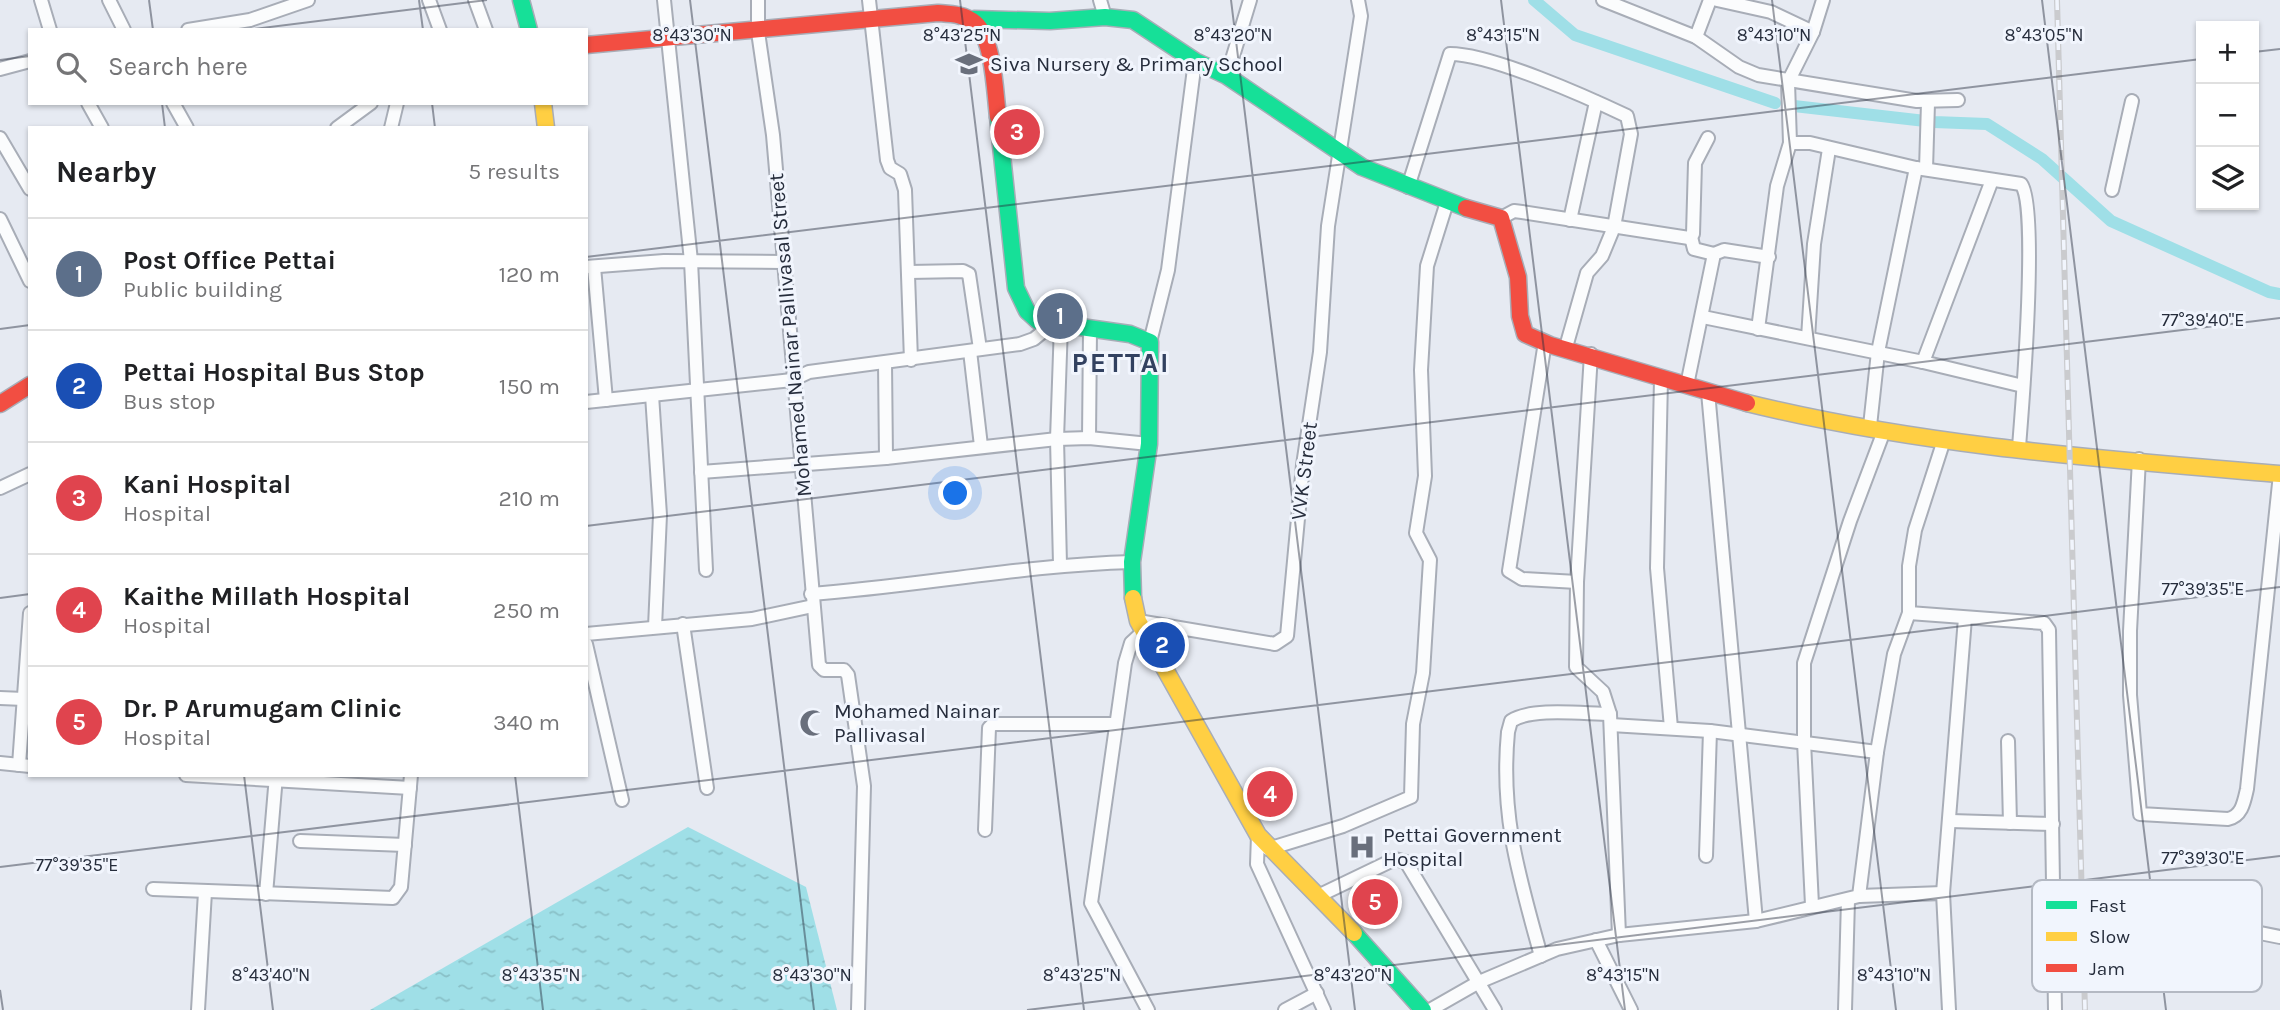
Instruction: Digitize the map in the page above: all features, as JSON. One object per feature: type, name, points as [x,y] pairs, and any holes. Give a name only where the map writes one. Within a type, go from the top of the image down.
[{"type":"main road","points":[[521,0],[528,28]]},
{"type":"main road","points":[[588,45],[670,36],[758,32],[938,13],[963,14],[974,19],[1051,21],[1105,17],[1142,24],[1195,61],[1227,76],[1339,153],[1408,187],[1501,218],[1500,224],[1509,240],[1515,263],[1521,326],[1526,334],[1545,342],[1591,354],[1661,379],[1793,414],[1944,440],[2019,447],[2067,455],[2140,459],[2280,474]]},
{"type":"main road","points":[[974,19],[985,38],[993,72],[1016,288],[1031,318],[1056,325],[1126,332],[1143,336],[1150,342],[1149,444],[1132,562],[1133,602],[1141,626],[1263,842],[1374,952],[1423,1010]]},
{"type":"main road","points":[[543,105],[545,126]]},
{"type":"main road","points":[[0,404],[28,386]]},
{"type":"street","points":[[41,0],[49,28]]},
{"type":"street","points":[[110,0],[123,28]]},
{"type":"street","points":[[200,28],[250,20],[308,0]]},
{"type":"street","points":[[429,0],[439,28]]},
{"type":"street","points":[[475,0],[485,28]]},
{"type":"street","points":[[664,0],[670,36],[691,261],[706,570]]},
{"type":"street","name":"Mohamed Nainar Pallivasal Street","points":[[758,0],[758,32],[774,135],[792,380],[819,665],[824,670],[844,670],[848,675],[860,747],[863,798],[858,1010]]},
{"type":"street","points":[[869,0],[887,160],[890,168],[900,174],[905,190],[911,360]]},
{"type":"street","points":[[1100,0],[1105,17]]},
{"type":"street","points":[[1227,76],[1250,0]]},
{"type":"street","points":[[1339,153],[1359,28],[1358,0]]},
{"type":"street","points":[[1603,0],[1696,37],[1739,67],[1788,82],[1928,107],[1958,100]]},
{"type":"street","points":[[1696,37],[1710,0]]},
{"type":"street","points":[[1717,0],[1771,12],[1813,32]]},
{"type":"street","points":[[1758,329],[1777,186],[1790,143],[1788,82],[1813,32],[1823,0]]},
{"type":"street","points":[[1408,187],[1450,54],[1468,56],[1527,75],[1627,116],[1631,127],[1614,227],[1602,256],[1587,273],[1566,347]]},
{"type":"street","points":[[1150,342],[1168,270],[1195,61]]},
{"type":"street","points":[[0,69],[28,62]]},
{"type":"street","points":[[2112,190],[2132,101]]},
{"type":"street","points":[[1570,220],[1596,102]]},
{"type":"street","points":[[89,105],[101,126]]},
{"type":"street","points":[[174,105],[186,126]]},
{"type":"street","points":[[340,126],[368,105]]},
{"type":"street","points":[[391,126],[397,105]]},
{"type":"street","points":[[1812,905],[1804,743],[1804,663],[1877,428],[1878,352],[1929,134],[1928,107]]},
{"type":"street","points":[[0,138],[28,187]]},
{"type":"street","points":[[1709,138],[1695,163],[1691,237],[1694,250],[1714,254],[1724,250],[1769,257]]},
{"type":"street","points":[[1790,143],[1811,143],[1921,169],[2021,184],[2026,194],[2028,298],[2019,447]]},
{"type":"street","points":[[1808,338],[1814,244],[1829,149]]},
{"type":"street","name":"VVK Street","points":[[1141,626],[1267,643],[1285,640],[1304,456],[1320,352],[1328,226],[1339,153]]},
{"type":"street","points":[[1923,362],[1992,180]]},
{"type":"street","points":[[1324,1010],[1257,864],[1263,842],[1343,826],[1411,797],[1413,724],[1423,673],[1430,573],[1430,556],[1416,533],[1425,475],[1422,370],[1427,266],[1447,202]]},
{"type":"street","points":[[1501,218],[1514,211],[1681,238],[1691,237]]},
{"type":"street","points":[[0,219],[28,277]]},
{"type":"street","points":[[1687,385],[1714,254]]},
{"type":"street","points":[[606,400],[590,267],[691,261],[783,262]]},
{"type":"street","points":[[909,272],[962,271],[969,274],[981,446]]},
{"type":"street","points":[[1703,317],[1878,352],[2023,386]]},
{"type":"street","points":[[588,402],[792,380],[809,372],[1027,342],[1056,325],[1060,564]]},
{"type":"street","points":[[1089,438],[1090,330]]},
{"type":"street","points":[[1545,342],[1510,572],[1522,579],[1577,582]]},
{"type":"street","points":[[1591,354],[1577,582],[1576,667],[1603,692],[1610,720],[1619,935]]},
{"type":"street","points":[[885,363],[886,458]]},
{"type":"street","points":[[1661,379],[1657,568],[1671,728]]},
{"type":"street","points":[[1708,392],[1756,921]]},
{"type":"street","points":[[652,395],[660,515],[655,627]]},
{"type":"street","points":[[701,472],[886,458],[1057,439],[1089,438],[1149,444]]},
{"type":"street","points":[[1846,1010],[1854,898],[1895,654],[1909,613],[1909,566],[1915,530],[1944,440]]},
{"type":"street","points":[[2140,459],[2130,631],[2130,695],[2140,814],[2228,819],[2238,814],[2242,807],[2247,789],[2280,474]]},
{"type":"street","points":[[0,488],[28,475]]},
{"type":"street","points":[[588,634],[752,619],[812,600],[1060,564],[1132,562]]},
{"type":"street","points":[[1909,613],[2048,625],[2054,880]]},
{"type":"street","points":[[1949,1010],[1943,893],[1951,821],[1965,618]]},
{"type":"street","points":[[683,624],[707,788]]},
{"type":"street","points":[[1141,626],[1128,650],[1114,724],[1091,903],[1148,1010]]},
{"type":"street","points":[[0,764],[25,765],[24,699],[28,643]]},
{"type":"street","points":[[588,653],[622,800]]},
{"type":"street","points":[[0,698],[24,699]]},
{"type":"street","points":[[1541,956],[1513,857],[1506,814],[1508,732],[1511,721],[1519,717],[1548,713],[1877,752]]},
{"type":"street","points":[[985,830],[989,728],[993,724],[1114,724]]},
{"type":"street","points":[[1706,856],[1710,732]]},
{"type":"street","points":[[2008,741],[2010,823]]},
{"type":"street","points":[[153,889],[393,898],[401,887],[411,782],[240,777]]},
{"type":"street","points":[[266,894],[276,778]]},
{"type":"street","points":[[1951,821],[2053,824]]},
{"type":"street","points":[[300,841],[405,845]]},
{"type":"street","points":[[1318,896],[1387,862],[1401,859],[1411,868],[1496,1010]]},
{"type":"street","points":[[198,1010],[205,892]]},
{"type":"street","points":[[1430,1010],[1479,982],[1541,956],[1596,940],[1619,935],[1756,921],[1812,905],[1854,898],[1943,893]]},
{"type":"street","points":[[2262,933],[2280,937]]},
{"type":"street","points":[[1596,940],[1631,1010]]},
{"type":"street","points":[[2054,992],[2054,1010]]},
{"type":"street","points":[[1285,1010],[1317,993]]},
{"type":"water","points":[[688,827],[806,887],[837,1010],[370,1010]]},
{"type":"waterway","points":[[1534,0],[1575,35],[1775,103]]},
{"type":"waterway","points":[[1794,106],[1934,122],[1987,124],[2042,159],[2111,221],[2269,292],[2280,294]]},
{"type":"railway","points":[[2057,0],[2081,880]]},
{"type":"railway","points":[[2085,992],[2085,1010]]},
{"type":"traffic: fast","points":[[521,0],[528,28]]},
{"type":"traffic: fast","points":[[974,19],[1050,21],[1105,17],[1133,20],[1195,61],[1227,76],[1362,167],[1466,208]]},
{"type":"traffic: fast","points":[[998,117],[1016,288],[1027,311],[1038,321],[1130,334],[1150,342],[1149,444],[1132,562],[1133,598]]},
{"type":"traffic: fast","points":[[1354,933],[1423,1010]]},
{"type":"traffic: slow","points":[[543,105],[546,126]]},
{"type":"traffic: slow","points":[[1747,403],[1879,430],[2012,449],[2280,474]]},
{"type":"traffic: slow","points":[[1133,598],[1138,621],[1258,835],[1354,933]]},
{"type":"traffic: jam","points":[[588,45],[938,13],[957,15],[975,23],[986,41],[998,117]]},
{"type":"traffic: jam","points":[[1466,208],[1501,218],[1518,277],[1520,316],[1525,334],[1550,345],[1747,403]]},
{"type":"traffic: jam","points":[[0,404],[28,386]]},
{"type":"place","name":"Siva Nursery & Primary School","points":[[969,64]]},
{"type":"place","name":"Kani Hospital","points":[[1017,132]]},
{"type":"place","name":"Post Office Pettai","points":[[1060,316]]},
{"type":"place","name":"Pettai Hospital Bus Stop","points":[[1162,645]]},
{"type":"place","name":"Mohamed Nainar Pallivasal","points":[[813,723]]},
{"type":"place","name":"Kaithe Millath Hospital","points":[[1270,794]]},
{"type":"place","name":"Pettai Government Hospital","points":[[1362,847]]},
{"type":"place","name":"Dr. P Arumugam Clinic","points":[[1375,902]]},
{"type":"district","name":"PETTAI","points":[[1121,362]]}]
